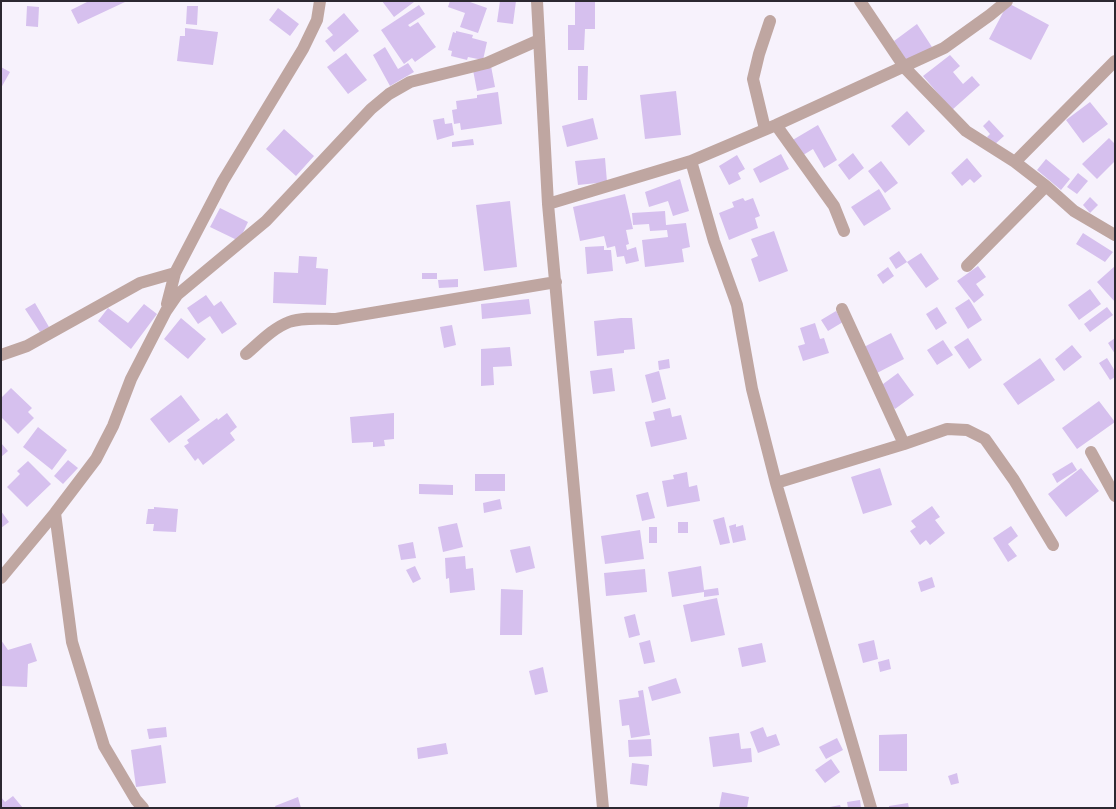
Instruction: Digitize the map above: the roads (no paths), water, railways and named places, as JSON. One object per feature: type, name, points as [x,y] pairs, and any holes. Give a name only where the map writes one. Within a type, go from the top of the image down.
[{"type":"street","points":[[166,311],[176,273],[223,181],[303,49],[316,20],[320,1]]},
{"type":"street","points":[[537,1],[548,204],[603,808]]},
{"type":"street","points":[[860,1],[905,68],[966,131],[1015,162],[1046,186],[1074,211],[1115,235]]},
{"type":"street","points":[[548,204],[691,161],[905,68],[944,48],[1007,1]]},
{"type":"street","points":[[770,21],[759,54],[753,79],[771,127],[834,206],[844,231]]},
{"type":"street","points":[[1,578],[55,513],[96,458],[113,426],[131,379],[166,311],[177,295],[266,221],[371,109],[389,94],[410,82],[487,63],[539,40]]},
{"type":"street","points":[[1015,162],[1115,61]]},
{"type":"street","points":[[691,161],[714,241],[737,305],[752,389],[776,483],[870,808]]},
{"type":"street","points":[[968,266],[1046,186]]},
{"type":"street","points":[[1,356],[26,346],[140,283],[176,273]]},
{"type":"street","points":[[246,354],[279,326],[290,321],[301,319],[336,319],[556,282]]},
{"type":"street","points":[[842,309],[904,444]]},
{"type":"street","points":[[776,483],[947,430],[967,430],[985,438],[1014,480],[1053,545]]},
{"type":"street","points":[[1091,452],[1115,496]]},
{"type":"street","points":[[55,513],[72,642],[104,746],[136,800],[144,808]]}]
